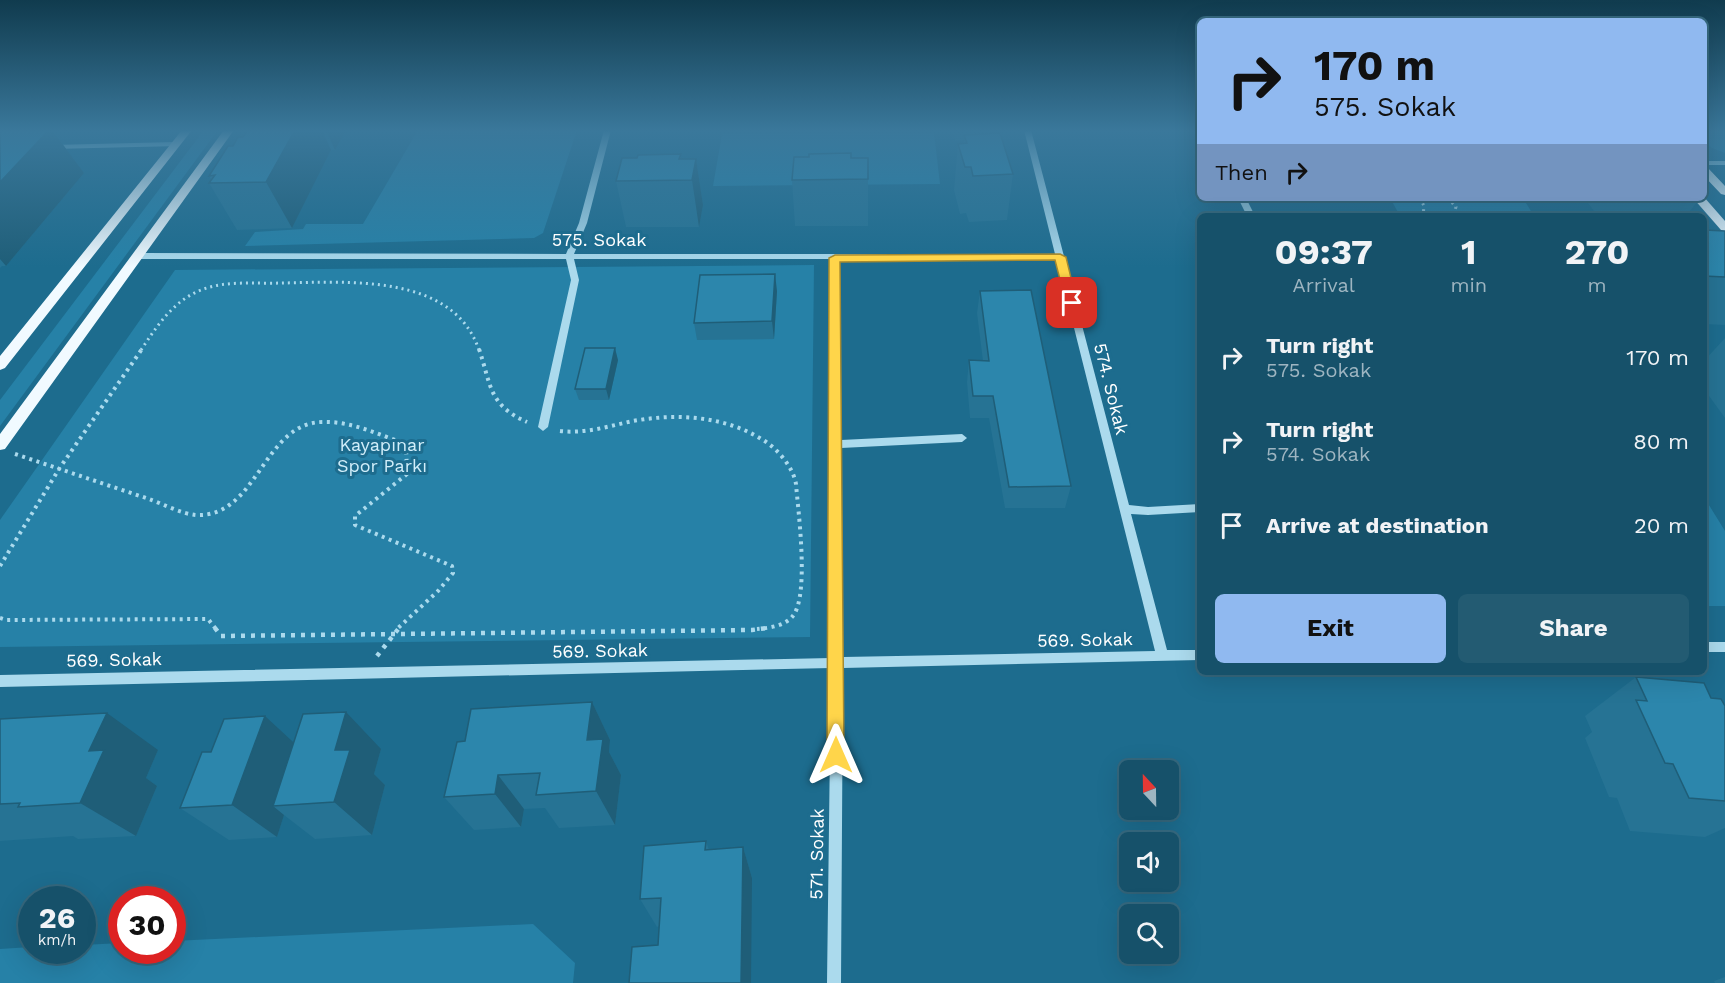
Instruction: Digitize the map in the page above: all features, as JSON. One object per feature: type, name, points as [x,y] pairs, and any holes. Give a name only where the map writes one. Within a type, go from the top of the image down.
[{"type":"main road","points":[[0,364],[150,176]]},
{"type":"main road","points":[[5,449],[137,256],[196,176]]},
{"type":"main road","points":[[1710,176],[1725,192]]},
{"type":"main road","points":[[1702,201],[1725,228]]},
{"type":"street","points":[[543,427],[575,280],[568,256],[583,224],[595,176]]},
{"type":"street","name":"574. Sokak","points":[[1040,176],[1162,656]]},
{"type":"street","name":"575. Sokak","points":[[137,256],[1060,257]]},
{"type":"street","name":"571. Sokak","points":[[834,983],[837,664],[835,258]]},
{"type":"street","points":[[836,444],[962,438]]},
{"type":"street","points":[[1124,509],[1148,511],[1197,508]]},
{"type":"street","points":[[1707,647],[1725,647]]},
{"type":"street","name":"569. Sokak","points":[[0,681],[1197,655]]},
{"type":"path","points":[[0,566],[59,469],[163,318],[184,298],[201,288],[220,284],[366,283],[416,291],[458,316],[471,331],[482,358],[491,394],[501,409],[519,419],[543,427],[565,432],[645,419],[702,417],[735,425],[779,453],[794,476],[801,534],[800,597],[793,617],[780,627],[752,630],[221,636],[208,619],[6,620],[0,618]]},
{"type":"path","points":[[5,449],[196,515],[226,508],[246,488],[289,436],[313,422],[342,424],[406,444],[407,474],[355,516],[355,525],[452,566],[453,573],[438,591],[393,633],[365,673]]},
{"type":"green space","points":[[169,176],[184,176],[0,426],[0,400]]},
{"type":"green space","points":[[391,176],[562,176],[543,233],[534,238],[245,246],[255,232],[303,229],[306,224],[363,224]]},
{"type":"green space","points":[[715,176],[939,176],[940,184],[713,186]]},
{"type":"green space","points":[[1392,201],[1525,201],[1532,213],[1398,213]]},
{"type":"green space","name":"Kayapınar Spor Parkı","points":[[814,265],[810,637],[0,647],[0,520],[175,270]]},
{"type":"green space","points":[[1707,502],[1725,531],[1725,606],[1707,606]]},
{"type":"green space","points":[[533,924],[575,963],[573,983],[0,983],[0,949],[18,948],[18,964],[96,964],[96,944],[108,944],[108,964],[186,964],[186,940]]},
{"type":"building","points":[[214,176],[269,176],[266,182],[209,183]]},
{"type":"building","points":[[617,176],[693,176],[692,180],[616,181]]},
{"type":"building","points":[[792,176],[868,176],[868,179],[792,180]]},
{"type":"building","points":[[1707,230],[1725,231],[1725,277],[1707,276]]},
{"type":"building","points":[[775,274],[772,321],[694,323],[700,275]]},
{"type":"building","points":[[1031,290],[1071,486],[1009,487],[993,396],[973,396],[969,360],[989,361],[980,291]]},
{"type":"building","points":[[585,348],[615,348],[606,389],[575,389]]},
{"type":"building","points":[[1636,677],[1704,683],[1711,698],[1721,699],[1725,706],[1725,801],[1689,798],[1673,764],[1665,763],[1636,700],[1647,701]]},
{"type":"building","points":[[592,702],[587,740],[603,739],[596,791],[536,795],[540,773],[498,775],[495,794],[444,797],[457,742],[465,741],[471,709]]},
{"type":"building","points":[[346,712],[335,750],[350,750],[334,802],[273,806],[303,714]]},
{"type":"building","points":[[107,713],[89,751],[104,750],[80,803],[18,807],[20,803],[0,804],[0,719]]},
{"type":"building","points":[[265,716],[232,805],[180,808],[202,752],[211,752],[224,719]]},
{"type":"building","points":[[706,841],[705,850],[743,847],[741,983],[629,983],[632,947],[658,945],[661,898],[640,899],[644,846]]},
{"type":"route","points":[[836,755],[835,258],[1060,257],[1072,303]]}]
